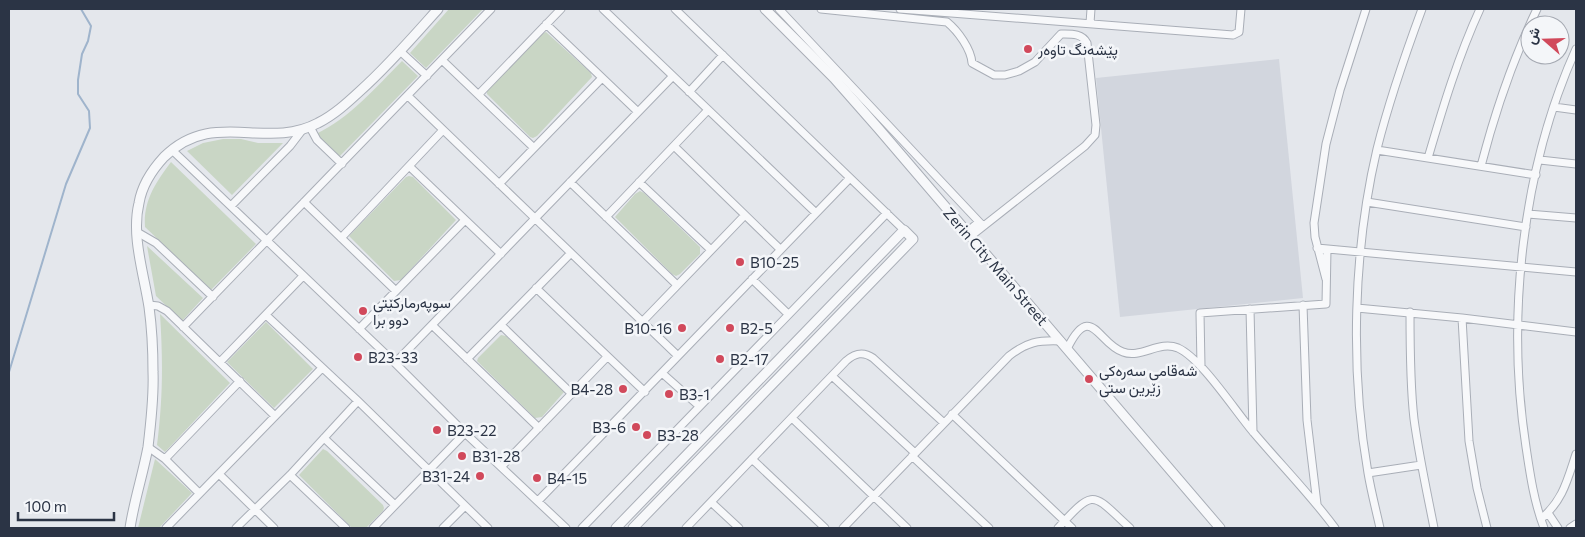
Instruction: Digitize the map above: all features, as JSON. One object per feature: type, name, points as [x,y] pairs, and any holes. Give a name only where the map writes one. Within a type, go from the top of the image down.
[{"type":"street","points":[[130,528],[148,447],[153,373],[152,324],[140,261],[137,232],[138,205],[146,182],[158,164],[172,150],[199,135],[234,131],[268,134],[306,128],[322,121],[344,105],[400,51],[438,9]]},
{"type":"street","points":[[183,328],[491,9]]},
{"type":"street","points":[[479,94],[561,9]]},
{"type":"street","points":[[603,9],[816,213]]},
{"type":"street","points":[[633,528],[913,239],[674,9]]},
{"type":"street","name":"Zerin City Main Street","points":[[766,9],[834,78],[873,122],[1220,528]]},
{"type":"street","points":[[779,9],[981,224]]},
{"type":"street","points":[[821,9],[947,22],[958,33],[971,54],[972,63],[994,75],[1005,75],[1028,67],[1061,34],[1076,34],[1085,39],[1096,125],[1095,135],[1085,146],[969,234]]},
{"type":"street","points":[[900,9],[1003,13],[1090,23],[1235,34],[1239,32],[1241,9]]},
{"type":"street","points":[[1090,23],[1091,9]]},
{"type":"street","points":[[1326,279],[1314,237],[1314,222],[1324,159],[1340,90],[1366,9]]},
{"type":"street","points":[[1380,528],[1368,473],[1361,420],[1357,356],[1357,308],[1361,252],[1367,202],[1389,102],[1422,9]]},
{"type":"street","points":[[1428,158],[1467,38],[1480,9]]},
{"type":"street","points":[[1481,166],[1495,114],[1514,62],[1537,9]]},
{"type":"street","points":[[546,24],[638,112]]},
{"type":"street","points":[[1544,528],[1535,497],[1520,409],[1518,326],[1521,266],[1528,214],[1536,175],[1554,107],[1576,49]]},
{"type":"street","points":[[400,51],[427,76]]},
{"type":"street","points":[[689,92],[723,56]]},
{"type":"street","points":[[442,60],[534,148]]},
{"type":"street","points":[[395,364],[673,76]]},
{"type":"street","points":[[499,184],[602,78]]},
{"type":"street","points":[[408,96],[678,356]]},
{"type":"street","points":[[1554,107],[1576,110]]},
{"type":"street","points":[[606,217],[708,110]]},
{"type":"street","points":[[306,128],[342,164]]},
{"type":"street","points":[[231,206],[306,128]]},
{"type":"street","points":[[341,238],[443,130]]},
{"type":"street","points":[[674,146],[780,249]]},
{"type":"street","points":[[172,150],[566,528]]},
{"type":"street","points":[[1377,150],[1536,175]]},
{"type":"street","points":[[1540,160],[1576,164]]},
{"type":"street","points":[[409,166],[500,254]]},
{"type":"street","points":[[538,501],[850,178]]},
{"type":"street","points":[[570,182],[677,285]]},
{"type":"street","points":[[639,182],[711,250]]},
{"type":"street","points":[[304,202],[396,291]]},
{"type":"street","points":[[1367,202],[1526,227]]},
{"type":"street","points":[[582,528],[886,212]]},
{"type":"street","points":[[1528,214],[1576,218]]},
{"type":"street","points":[[643,322],[745,215]]},
{"type":"street","points":[[359,329],[465,220]]},
{"type":"street","points":[[622,526],[750,389],[904,230]]},
{"type":"street","points":[[137,232],[152,240],[213,297]]},
{"type":"street","points":[[1318,248],[1576,272]]},
{"type":"street","points":[[1201,366],[1200,313],[1326,304],[1327,249]]},
{"type":"street","points":[[467,359],[570,253]]},
{"type":"street","points":[[220,362],[303,276]]},
{"type":"street","points":[[752,279],[788,314]]},
{"type":"street","points":[[536,288],[645,392]]},
{"type":"street","points":[[149,305],[163,308],[275,416]]},
{"type":"street","points":[[1303,305],[1306,404],[1317,504]]},
{"type":"street","points":[[1357,308],[1410,312],[1576,332]]},
{"type":"street","points":[[1250,309],[1253,432]]},
{"type":"street","points":[[1410,312],[1414,418],[1421,465],[1434,528]]},
{"type":"street","points":[[266,315],[488,528]]},
{"type":"street","points":[[1462,318],[1465,394],[1470,440],[1477,488],[1487,528]]},
{"type":"street","points":[[432,325],[539,428]]},
{"type":"street","points":[[501,325],[572,394]]},
{"type":"street","points":[[1067,348],[1075,333],[1085,327],[1090,327],[1099,332],[1115,349],[1122,352],[1135,354],[1159,347],[1172,346],[1186,353],[1201,366],[1253,432],[1317,504],[1335,528]]},
{"type":"street","points":[[844,528],[999,365],[1018,349],[1040,340],[1061,340]]},
{"type":"street","points":[[686,528],[855,354],[869,355],[944,423]]},
{"type":"street","points":[[501,467],[607,357]]},
{"type":"street","points":[[166,528],[322,368]]},
{"type":"street","points":[[662,373],[699,406]]},
{"type":"street","points":[[832,376],[989,528]]},
{"type":"street","points":[[165,459],[240,381]]},
{"type":"street","points":[[750,389],[759,397]]},
{"type":"street","points":[[236,528],[290,475],[358,402]]},
{"type":"street","points":[[952,414],[1072,528]]},
{"type":"street","points":[[792,418],[907,528]]},
{"type":"street","points":[[373,528],[465,433]]},
{"type":"street","points":[[324,438],[395,506]]},
{"type":"street","points":[[148,447],[165,459],[199,493]]},
{"type":"street","points":[[1541,519],[1562,495],[1576,454]]},
{"type":"street","points":[[752,459],[825,528]]},
{"type":"street","points":[[1368,473],[1421,465]]},
{"type":"street","points":[[218,474],[274,528]]},
{"type":"street","points":[[290,475],[346,528]]},
{"type":"street","points":[[1058,528],[1084,501],[1092,498],[1100,500],[1130,528]]},
{"type":"street","points":[[711,502],[739,528]]},
{"type":"street","points":[[443,528],[464,506]]},
{"type":"street","points":[[1548,513],[1558,528]]},
{"type":"street","points":[[1570,528],[1576,524]]},
{"type":"shaded area","points":[[1279,59],[1303,298],[1120,317],[1096,78]]},
{"type":"green space","points":[[449,9],[483,9],[426,68],[410,53]]},
{"type":"green space","points":[[546,32],[591,73],[592,77],[533,138],[487,94],[487,91]]},
{"type":"green space","points":[[402,61],[418,76],[339,157],[316,134],[351,111]]},
{"type":"green space","points":[[223,139],[241,139],[258,143],[283,143],[232,195],[187,151],[203,143]]},
{"type":"green space","points":[[171,162],[256,244],[211,290],[145,227],[148,200],[160,177]]},
{"type":"green space","points":[[409,176],[413,177],[456,220],[401,280],[394,281],[349,236]]},
{"type":"green space","points":[[640,191],[700,247],[700,254],[676,276],[615,217],[635,194]]},
{"type":"green space","points":[[147,246],[203,298],[182,321],[156,296]]},
{"type":"green space","points":[[160,314],[230,383],[165,452],[157,445],[162,379]]},
{"type":"green space","points":[[266,322],[313,369],[274,408],[227,362]]},
{"type":"green space","points":[[501,335],[506,336],[564,392],[542,417],[535,418],[477,361]]},
{"type":"green space","points":[[323,449],[383,505],[383,511],[366,528],[352,528],[299,475]]},
{"type":"green space","points":[[155,459],[192,493],[159,528],[138,528]]},
{"type":"waterway","points":[[9,372],[66,184],[90,128],[89,111],[78,94],[82,54],[88,41],[91,26],[81,9]]},
{"type":"place","name":"پێشەنگ تاوەر","points":[[1028,49]]},
{"type":"place","name":"B10-25","points":[[740,262]]},
{"type":"place","name":"سوپەرمارکێتی دوو برا","points":[[363,311]]},
{"type":"place","name":"B10-16","points":[[682,328]]},
{"type":"place","name":"B2-5","points":[[730,328]]},
{"type":"place","name":"B23-33","points":[[358,357]]},
{"type":"place","name":"B2-17","points":[[720,359]]},
{"type":"place","name":"شەقامی سەرەکی زێرین ستی","points":[[1089,379]]},
{"type":"place","name":"B4-28","points":[[623,389]]},
{"type":"place","name":"B3-1","points":[[669,394]]},
{"type":"place","name":"B3-6","points":[[636,427]]},
{"type":"place","name":"B23-22","points":[[437,430]]},
{"type":"place","name":"B3-28","points":[[647,435]]},
{"type":"place","name":"B31-28","points":[[462,456]]},
{"type":"place","name":"B31-24","points":[[480,476]]},
{"type":"place","name":"B4-15","points":[[537,478]]}]
